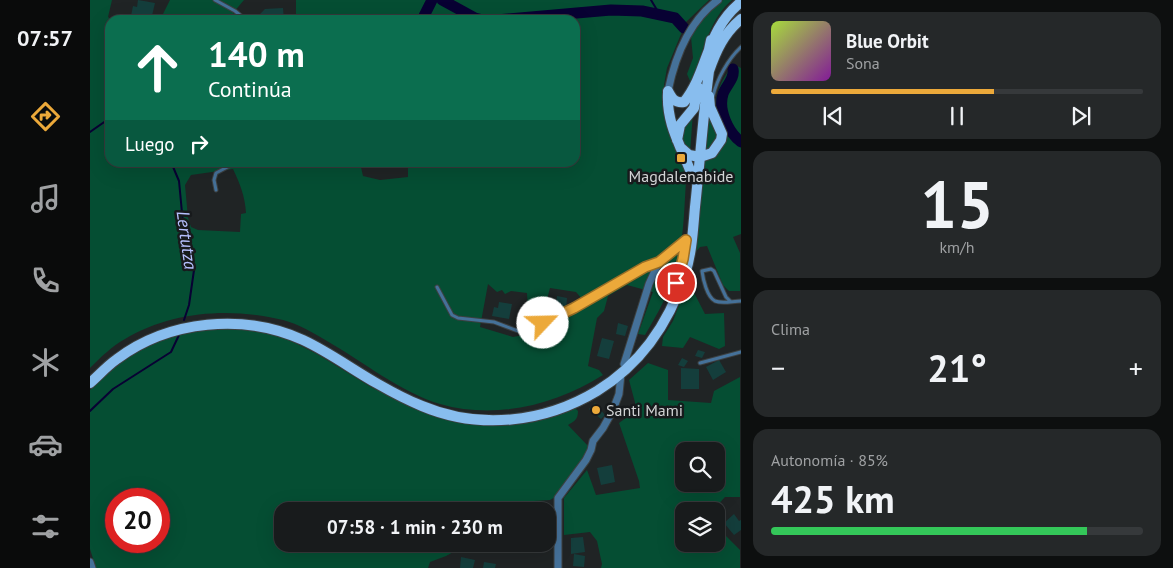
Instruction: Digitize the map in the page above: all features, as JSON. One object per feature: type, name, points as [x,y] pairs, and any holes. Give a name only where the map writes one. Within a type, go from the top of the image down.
[{"type":"main road","points":[[668,91],[673,100],[678,103],[684,102],[692,93],[712,40],[719,27],[733,8],[740,2]]},
{"type":"main road","points":[[719,27],[740,7]]},
{"type":"main road","points":[[90,375],[114,354],[134,341],[188,322],[222,318],[247,320],[296,331],[327,347],[388,384],[416,398],[457,412],[479,415],[514,414],[554,405],[583,393],[616,372],[650,336],[672,295],[680,272],[686,240],[692,175],[697,157],[709,71],[716,51],[740,19]]},
{"type":"main road","points":[[90,383],[117,359],[156,337],[178,330],[223,324],[264,328],[289,334],[317,347],[377,383],[423,407],[462,418],[503,421],[545,414],[584,399],[621,374],[644,351],[655,338],[676,299],[688,262],[697,157],[700,90],[712,40]]},
{"type":"main road","points":[[701,69],[694,108],[680,125],[679,143],[689,155],[697,157],[712,153],[721,140],[722,134],[710,108],[707,84]]},
{"type":"main road","points":[[668,91],[667,106],[673,132],[692,175]]},
{"type":"street","points":[[668,91],[678,57],[690,31],[701,16],[718,0]]},
{"type":"street","points":[[624,364],[649,284],[659,262],[686,240]]},
{"type":"street","points":[[558,568],[558,498],[586,460],[593,441],[613,410],[621,374]]},
{"type":"street","points":[[90,562],[92,568]]},
{"type":"lane","points":[[216,0],[240,15]]},
{"type":"lane","points":[[714,117],[713,98],[715,86],[740,47]]},
{"type":"lane","points":[[216,190],[214,180],[216,174],[228,167]]},
{"type":"lane","points":[[437,287],[452,315],[458,318],[494,322],[518,331],[557,317],[645,267],[659,262]]},
{"type":"lane","points":[[730,301],[726,297],[714,271],[711,269],[702,270],[705,285],[712,299],[717,302],[740,301]]},
{"type":"lane","points":[[700,363],[740,352]]},
{"type":"green space","points":[[90,0],[112,0],[108,15],[105,15],[105,167],[361,167],[363,176],[380,180],[408,177],[408,167],[580,167],[580,15],[296,15],[296,0],[709,0],[686,22],[667,68],[664,85],[664,114],[667,128],[686,173],[682,236],[679,257],[673,276],[663,302],[645,335],[638,334],[653,292],[627,285],[608,296],[604,311],[597,318],[588,366],[599,370],[603,375],[585,386],[545,402],[524,407],[504,410],[461,409],[440,404],[411,392],[306,329],[283,320],[243,314],[202,314],[162,322],[125,339],[102,356],[90,368]],"holes":[[[233,169],[242,190],[246,213],[241,214],[240,232],[198,230],[191,227],[188,218],[185,185],[191,175]],[[488,284],[497,292],[502,290],[505,294],[511,291],[527,293],[528,309],[545,307],[550,288],[576,292],[588,306],[528,334],[513,337],[480,327]]]},
{"type":"green space","points":[[170,0],[244,0],[233,13],[236,15],[162,15]]},
{"type":"green space","points":[[723,0],[732,0],[713,25],[694,77],[690,81],[687,74],[693,58],[691,37],[700,23]]},
{"type":"green space","points":[[733,64],[741,68],[741,234],[733,237],[740,253],[740,291],[729,291],[723,285],[707,246],[700,247],[694,254],[704,161],[726,134],[717,109],[717,95],[722,82]]},
{"type":"green space","points":[[707,107],[717,126],[717,144],[703,154]]},
{"type":"green space","points":[[693,112],[690,153],[682,144],[682,126]]},
{"type":"green space","points":[[688,281],[705,314],[724,313],[725,346],[719,349],[690,337],[683,348],[662,346],[663,337],[673,321]]},
{"type":"green space","points":[[221,327],[263,331],[289,340],[317,354],[371,387],[401,402],[461,421],[575,408],[578,411],[577,418],[568,425],[589,447],[587,453],[557,496],[550,500],[533,502],[274,502],[274,552],[453,552],[430,562],[428,568],[96,568],[90,549],[90,390],[128,356],[150,344],[185,332]]},
{"type":"green space","points":[[648,363],[668,370],[668,400],[711,403],[714,391],[740,377],[740,497],[725,497],[720,502],[675,502],[675,552],[725,552],[725,535],[740,550],[740,568],[601,568],[602,564],[597,541],[590,532],[564,535],[564,498],[587,470],[596,495],[640,488],[619,423],[637,410],[629,380]]},
{"type":"building","points":[[138,0],[155,3],[152,15],[131,15],[133,6],[137,7]]},
{"type":"building","points":[[283,8],[284,15],[260,15],[265,9]]},
{"type":"building","points":[[557,296],[567,298],[566,310],[555,309]]},
{"type":"building","points":[[499,302],[512,304],[509,319],[492,316],[494,307],[498,308]]},
{"type":"building","points":[[618,323],[628,326],[625,336],[616,334]]},
{"type":"building","points":[[602,338],[614,341],[609,359],[597,356]]},
{"type":"building","points":[[698,350],[705,352],[702,358],[695,356]]},
{"type":"building","points":[[682,358],[688,361],[684,367],[678,365]]},
{"type":"building","points":[[719,360],[726,372],[713,380],[706,367]]},
{"type":"building","points":[[681,368],[699,369],[699,389],[681,389]]},
{"type":"building","name":"Santi Mami","points":[[595,403],[605,415],[601,419],[589,409]]},
{"type":"building","points":[[612,465],[615,482],[601,485],[597,468]]},
{"type":"building","points":[[734,514],[739,521],[741,520],[741,530],[734,535],[725,522]]},
{"type":"building","points":[[583,537],[585,552],[571,554],[571,538]]},
{"type":"building","points":[[574,554],[585,556],[584,567],[573,566]]},
{"type":"building","points":[[461,557],[475,560],[473,568],[460,568]]},
{"type":"building","points":[[484,562],[496,564],[495,568],[483,568]]},
{"type":"waterway","points":[[424,15],[432,0]]},
{"type":"waterway","points":[[442,0],[470,15]]},
{"type":"waterway","points":[[651,0],[660,15]]},
{"type":"waterway","points":[[554,15],[611,10],[642,11],[675,18],[684,28]]},
{"type":"waterway","points":[[733,69],[732,79],[723,94],[722,107],[728,127],[741,142]]},
{"type":"waterway","points":[[90,132],[105,122]]},
{"type":"waterway","name":"Lertutza","points":[[173,167],[179,181],[184,234],[194,270],[189,305],[184,320]]},
{"type":"waterway","name":"Lertutza","points":[[90,411],[113,389],[171,352],[179,335]]},
{"type":"place","name":"Magdalenabide","points":[[681,158]]},
{"type":"place","name":"Santi Mami","points":[[596,410]]},
{"type":"route","points":[[543,323],[574,308],[645,267],[659,262],[686,240],[676,283]]}]
